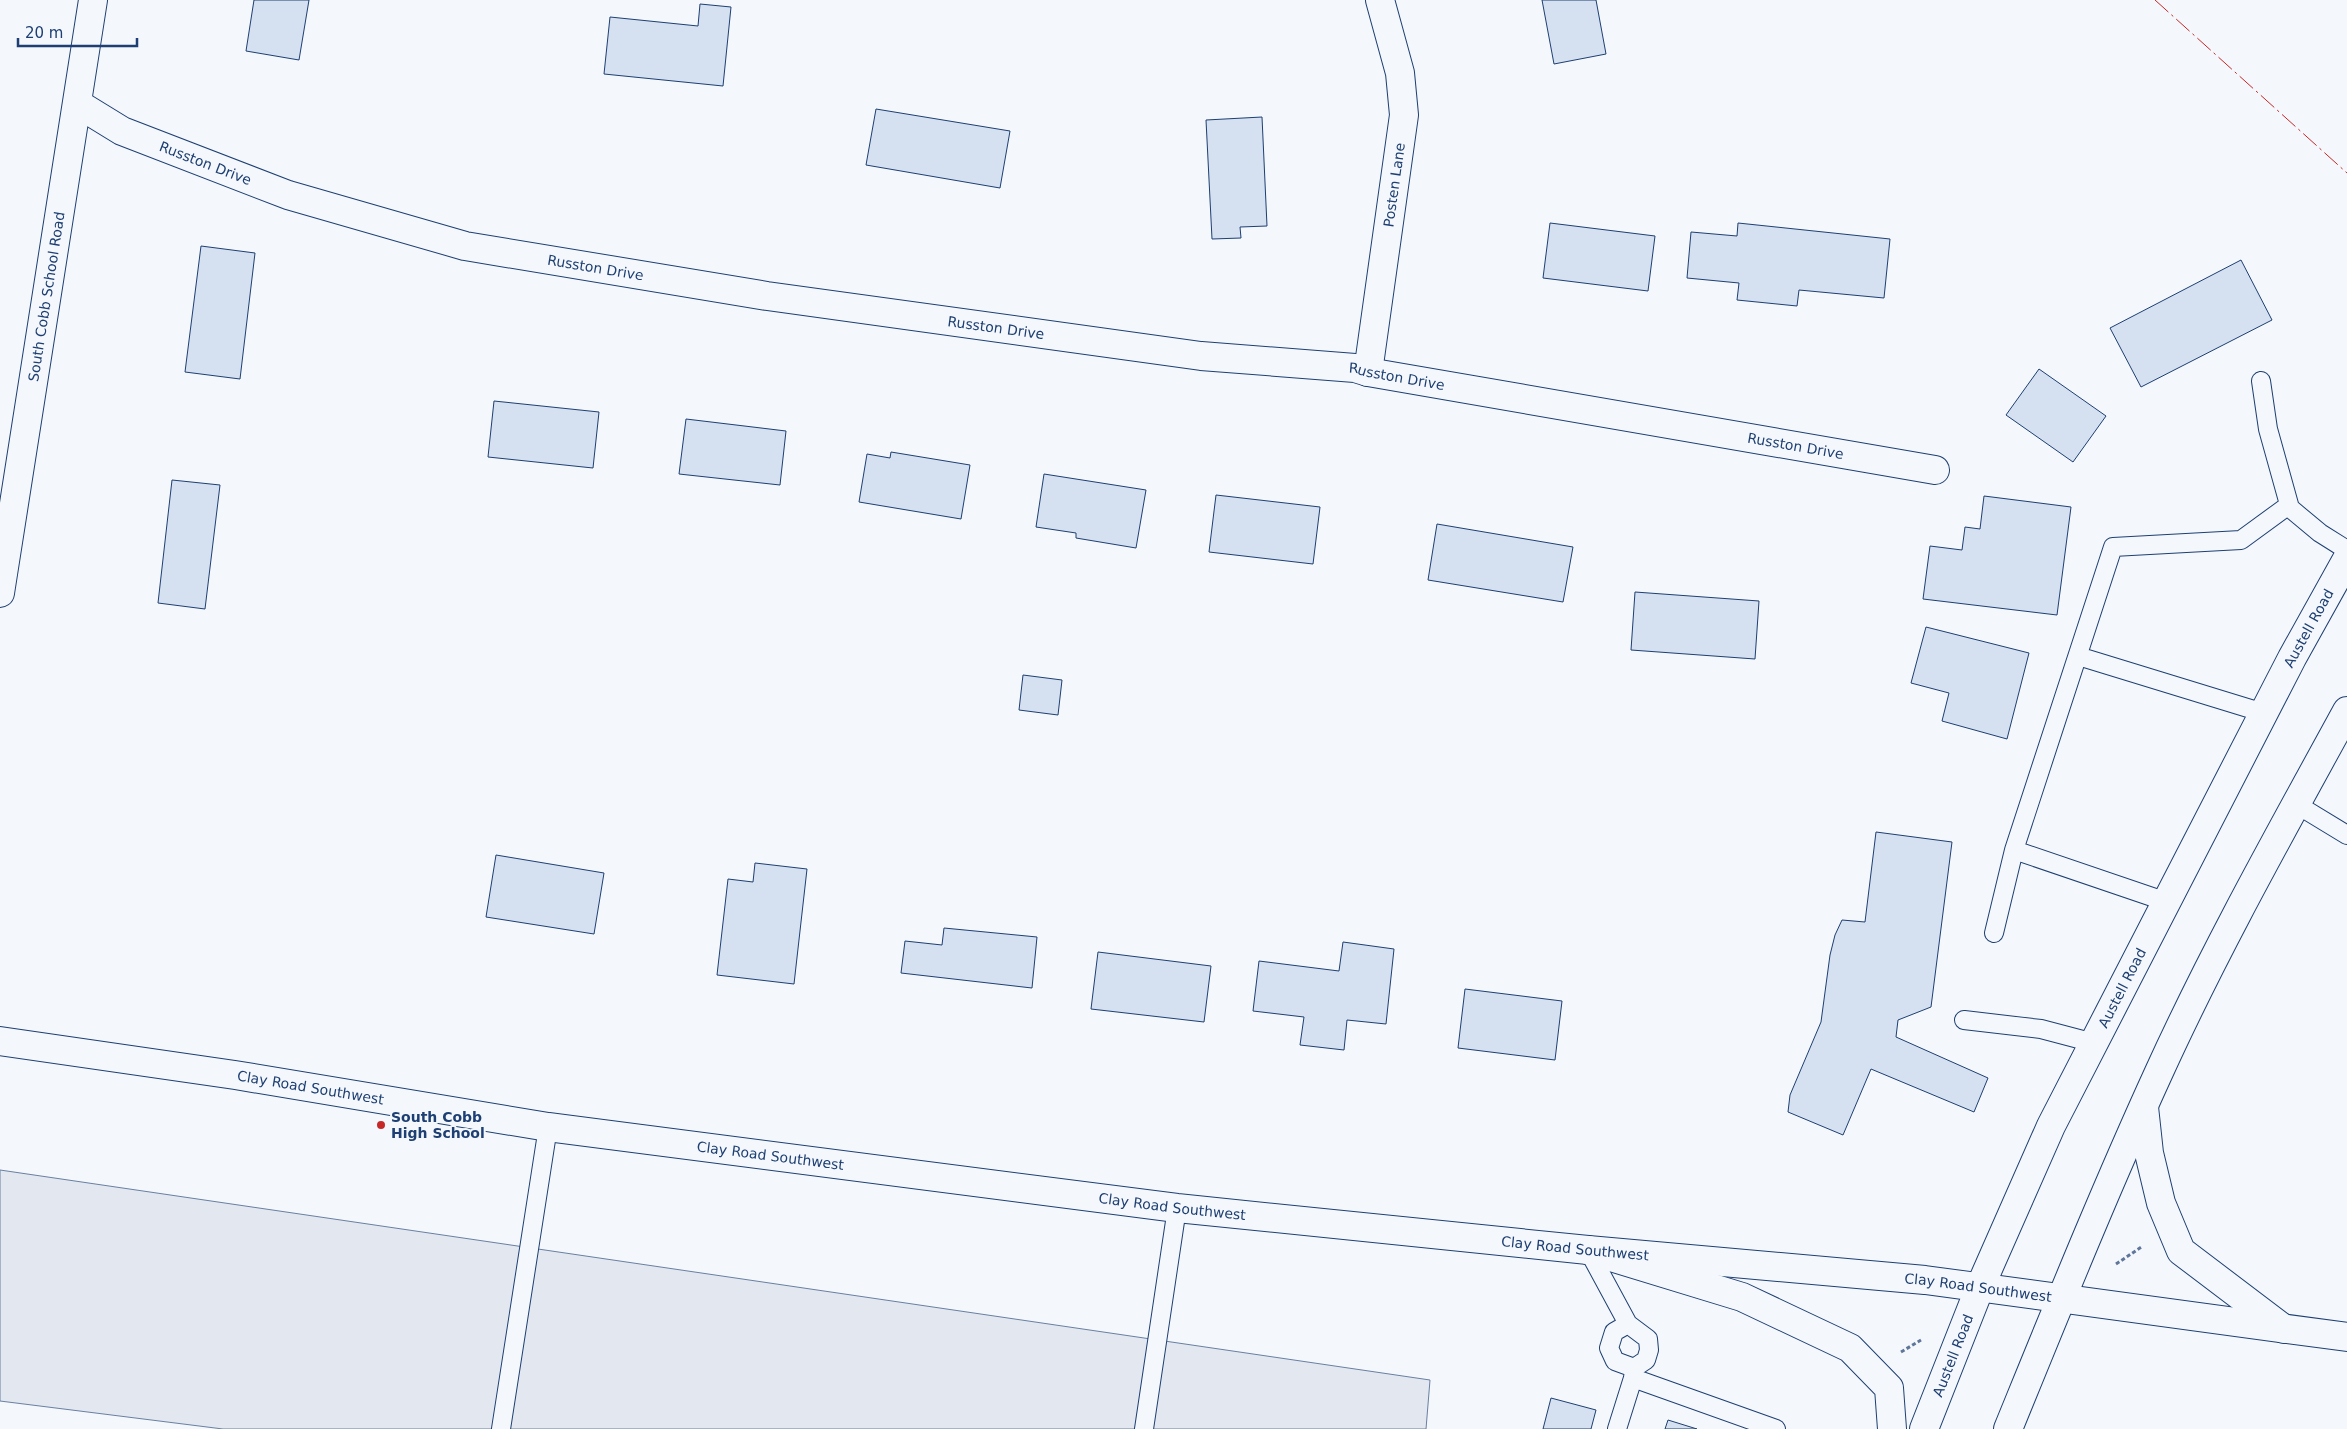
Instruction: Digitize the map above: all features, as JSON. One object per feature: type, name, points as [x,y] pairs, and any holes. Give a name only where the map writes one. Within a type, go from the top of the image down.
[{"type":"street","name":"South Cobb School Road","points":[[0,593],[93,0]]},
{"type":"street","name":"Posten Lane","points":[[1368,372],[1404,115],[1400,73],[1380,0]]},
{"type":"street","name":"Russton Drive","points":[[78,104],[122,131],[288,195],[465,246],[767,296],[1202,356],[1356,368],[1368,372],[1935,470]]},
{"type":"street","name":"Austell Road","points":[[1924,1429],[1980,1287],[2052,1126],[2264,713],[2347,559]]},
{"type":"street","points":[[2008,1429],[2061,1298],[2159,1071],[2256,877],[2347,711]]},
{"type":"street","name":"Clay Road Southwest","points":[[0,1041],[235,1075],[548,1127],[1177,1208],[1588,1250],[1925,1280],[2347,1338]]},
{"type":"street","points":[[2144,1107],[2150,1153],[2161,1204],[2181,1251],[2284,1329]]},
{"type":"street","points":[[1588,1250],[1742,1297],[1850,1348],[1890,1388],[1892,1429]]},
{"type":"lane","points":[[2261,381],[2268,429],[2289,505],[2320,533],[2347,550]]},
{"type":"lane","points":[[1994,933],[2014,850],[2113,547],[2241,540],[2289,505]]},
{"type":"lane","points":[[2078,656],[2264,713]]},
{"type":"lane","points":[[2296,804],[2347,835]]},
{"type":"lane","points":[[2014,850],[2167,902]]},
{"type":"lane","points":[[1964,1020],[2041,1029],[2094,1043]]},
{"type":"lane","points":[[502,1429],[548,1127]]},
{"type":"lane","points":[[1144,1429],[1177,1208]]},
{"type":"lane","points":[[1588,1250],[1628,1324],[1648,1339],[1649,1350],[1646,1360],[1634,1373],[1617,1429]]},
{"type":"lane","points":[[1628,1324],[1614,1332],[1609,1348],[1615,1361],[1634,1373],[1776,1429]]},
{"type":"path","points":[[2116,1264],[2146,1244]]},
{"type":"path","points":[[1896,1355],[1920,1340]]},
{"type":"shaded area","points":[[0,1170],[1430,1380],[1426,1429],[223,1429],[0,1401]]},
{"type":"building","points":[[254,0],[309,0],[299,60],[246,51]]},
{"type":"building","points":[[1542,0],[1596,0],[1606,54],[1554,64]]},
{"type":"building","points":[[700,4],[731,7],[723,86],[604,74],[610,17],[698,26]]},
{"type":"building","points":[[876,109],[1010,131],[1000,188],[866,165]]},
{"type":"building","points":[[1262,117],[1267,226],[1240,227],[1241,238],[1212,239],[1206,120]]},
{"type":"building","points":[[1550,223],[1655,236],[1648,291],[1543,278]]},
{"type":"building","points":[[1738,223],[1890,239],[1884,298],[1799,290],[1797,306],[1737,300],[1739,283],[1687,278],[1691,232],[1737,236]]},
{"type":"building","points":[[201,246],[255,253],[240,379],[185,372]]},
{"type":"building","points":[[2241,260],[2272,320],[2141,387],[2110,328]]},
{"type":"building","points":[[2039,369],[2106,416],[2073,462],[2006,415]]},
{"type":"building","points":[[494,401],[599,412],[593,468],[488,457]]},
{"type":"building","points":[[686,419],[786,431],[780,485],[679,474]]},
{"type":"building","points":[[891,452],[970,465],[961,519],[859,502],[867,454],[890,458]]},
{"type":"building","points":[[1044,474],[1146,490],[1136,548],[1076,538],[1076,533],[1036,527]]},
{"type":"building","points":[[172,480],[220,485],[205,609],[158,603]]},
{"type":"building","points":[[1216,495],[1320,507],[1313,564],[1209,552]]},
{"type":"building","points":[[1984,496],[2071,507],[2057,615],[1923,599],[1930,546],[1962,550],[1965,527],[1980,529]]},
{"type":"building","points":[[1437,524],[1573,547],[1563,602],[1428,580]]},
{"type":"building","points":[[1635,592],[1759,601],[1755,659],[1631,650]]},
{"type":"building","points":[[1926,627],[2029,653],[2007,739],[1942,721],[1949,693],[1911,683]]},
{"type":"building","points":[[1023,675],[1062,680],[1058,715],[1019,710]]},
{"type":"building","points":[[1876,832],[1952,842],[1931,1007],[1898,1020],[1896,1037],[1988,1078],[1974,1112],[1871,1069],[1843,1135],[1788,1112],[1790,1095],[1821,1022],[1830,955],[1835,935],[1842,920],[1865,922]]},
{"type":"building","points":[[496,855],[604,873],[594,934],[486,917]]},
{"type":"building","points":[[755,863],[807,869],[794,984],[717,975],[728,879],[753,882]]},
{"type":"building","points":[[944,928],[1037,937],[1032,988],[901,973],[905,941],[942,945]]},
{"type":"building","points":[[1343,942],[1394,949],[1386,1024],[1347,1020],[1344,1050],[1300,1045],[1304,1017],[1253,1011],[1259,961],[1339,971]]},
{"type":"building","points":[[1098,952],[1211,966],[1204,1022],[1091,1009]]},
{"type":"building","points":[[1465,989],[1562,1001],[1555,1060],[1458,1048]]},
{"type":"building","points":[[1551,1398],[1596,1410],[1591,1429],[1543,1429]]},
{"type":"building","points":[[1668,1420],[1697,1429],[1665,1429]]},
{"type":"power","points":[[2155,0],[2347,173]]},
{"type":"place","name":"South Cobb High School","points":[[381,1125]]}]
